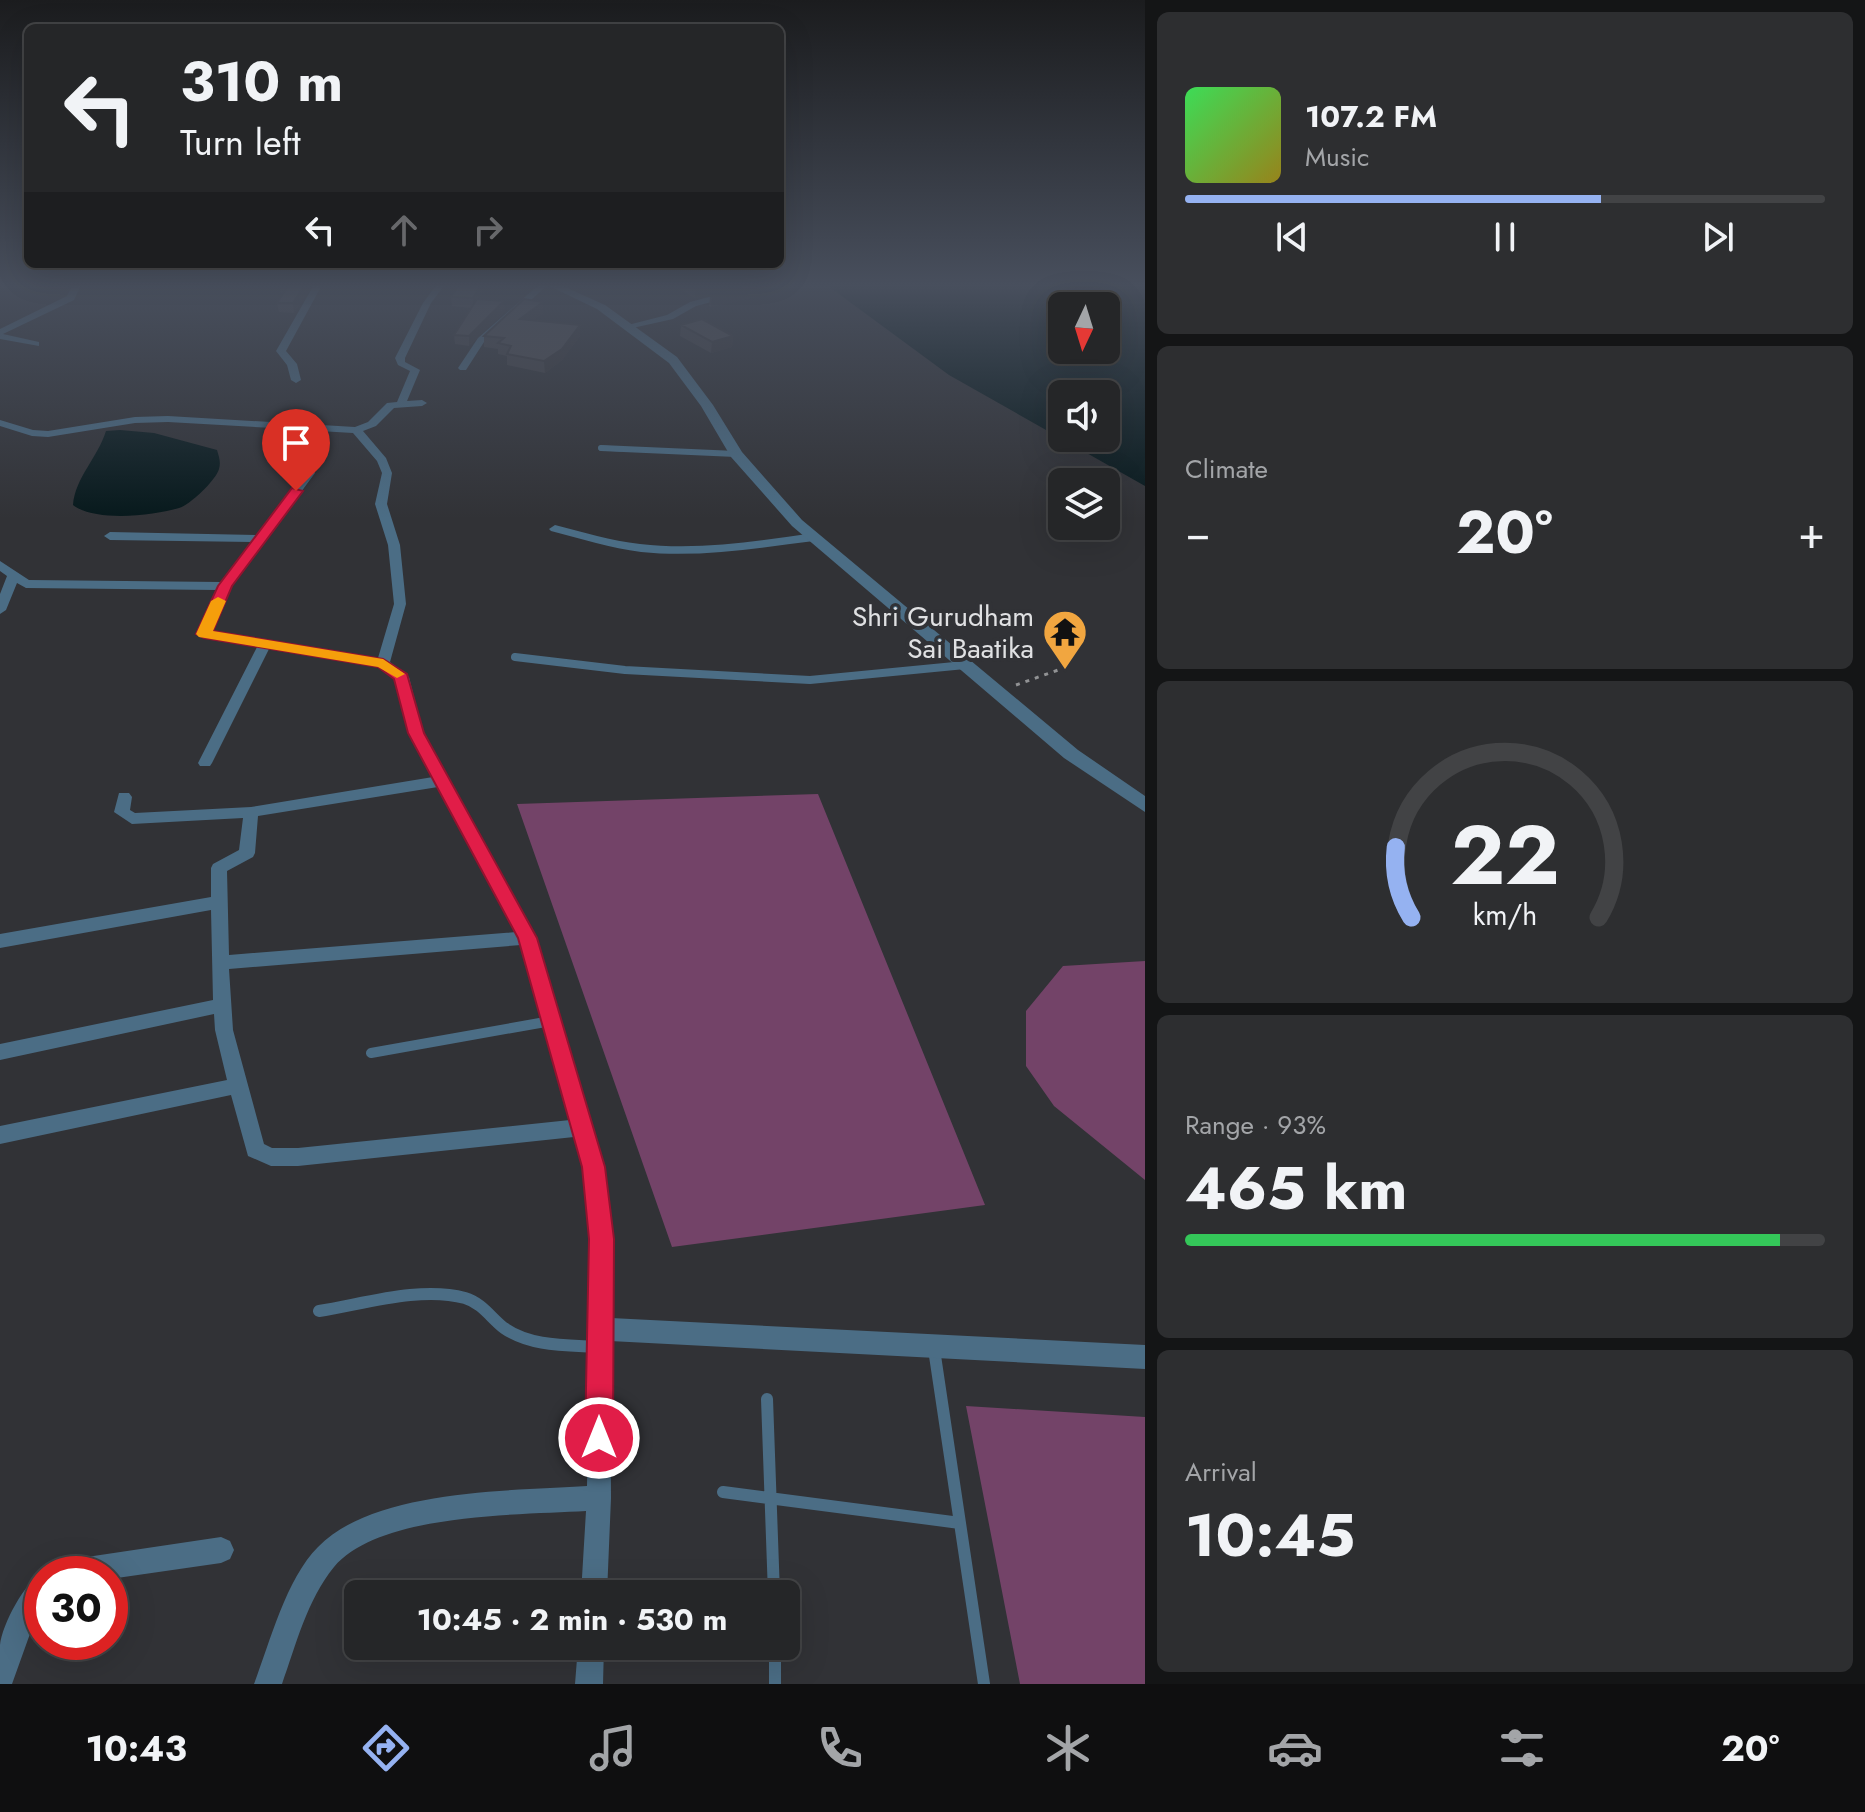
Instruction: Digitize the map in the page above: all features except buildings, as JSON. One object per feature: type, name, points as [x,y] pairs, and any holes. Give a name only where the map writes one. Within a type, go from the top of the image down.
[{"type":"street","points":[[290,362],[296,380]]},
{"type":"street","points":[[401,362],[415,370],[401,403]]},
{"type":"street","points":[[463,368],[467,362]]},
{"type":"street","points":[[674,362],[707,405],[736,454],[797,523],[1071,754],[1145,805]]},
{"type":"street","points":[[3,427],[48,434],[98,424],[168,419],[356,430],[372,424],[387,407],[422,403]]},
{"type":"street","points":[[316,427],[298,454],[310,473],[225,586],[204,634],[383,663],[402,677],[416,733],[528,938],[593,1167],[602,1239],[599,1498],[595,1580]]},
{"type":"street","points":[[356,430],[382,460],[387,473],[381,504],[394,545],[400,604],[383,663]]},
{"type":"street","points":[[555,529],[649,549],[674,550],[814,537]]},
{"type":"street","points":[[110,536],[260,539]]},
{"type":"street","points":[[0,565],[26,584],[225,586]]},
{"type":"street","points":[[0,610],[14,575]]},
{"type":"street","points":[[205,763],[265,644]]},
{"type":"street","points":[[124,797],[122,812],[132,819],[251,812],[442,781]]},
{"type":"street","points":[[251,812],[247,853],[219,868],[218,902],[224,1030],[255,1150],[271,1157],[298,1157],[582,1127]]},
{"type":"street","points":[[0,941],[218,902]]},
{"type":"street","points":[[220,963],[528,938]]},
{"type":"street","points":[[0,1052],[223,1005]]},
{"type":"street","points":[[0,1135],[237,1086]]},
{"type":"street","points":[[599,1338],[934,1346],[1145,1357]]},
{"type":"street","points":[[268,1684],[308,1584],[329,1553],[373,1525],[436,1510],[599,1498]]},
{"type":"street","points":[[128,1564],[221,1550]]},
{"type":"street","points":[[0,1680],[24,1617]]},
{"type":"street","points":[[589,1684],[590,1660]]},
{"type":"lane","points":[[601,448],[736,454]]},
{"type":"lane","points":[[515,657],[625,670],[810,680],[965,665]]},
{"type":"lane","points":[[371,1053],[551,1021]]},
{"type":"lane","points":[[319,1311],[435,1295],[462,1297],[474,1301],[507,1330],[539,1343],[599,1338]]},
{"type":"lane","points":[[934,1346],[984,1684]]},
{"type":"lane","points":[[767,1399],[774,1580]]},
{"type":"lane","points":[[723,1492],[960,1523]]},
{"type":"lane","points":[[775,1660],[775,1684]]},
{"type":"path","points":[[998,693],[1061,669]]},
{"type":"shaded area","points":[[931,362],[1120,364],[1120,362],[1145,362],[1145,486],[1120,472],[1120,468],[1113,468],[1085,452],[1120,452],[1120,380],[1048,380],[1048,431]]},
{"type":"shaded area","points":[[106,431],[154,433],[217,450],[219,469],[202,492],[179,508],[109,516],[73,505],[82,477]]},
{"type":"shaded area","points":[[818,794],[985,1205],[672,1247],[517,804]]},
{"type":"shaded area","points":[[1145,961],[1145,1180],[1054,1106],[1026,1066],[1026,1011],[1063,966]]},
{"type":"shaded area","points":[[966,1406],[1145,1417],[1145,1684],[1020,1684]]},
{"type":"slow traffic","points":[[218,601],[204,634],[383,663],[397,674]]},
{"type":"place","name":"Shri Gurudham Sai Baatika","points":[[1065,671]]},
{"type":"route","points":[[296,491],[225,586],[204,634],[383,663],[402,677],[416,733],[528,938],[593,1167],[602,1239],[599,1438]]}]
